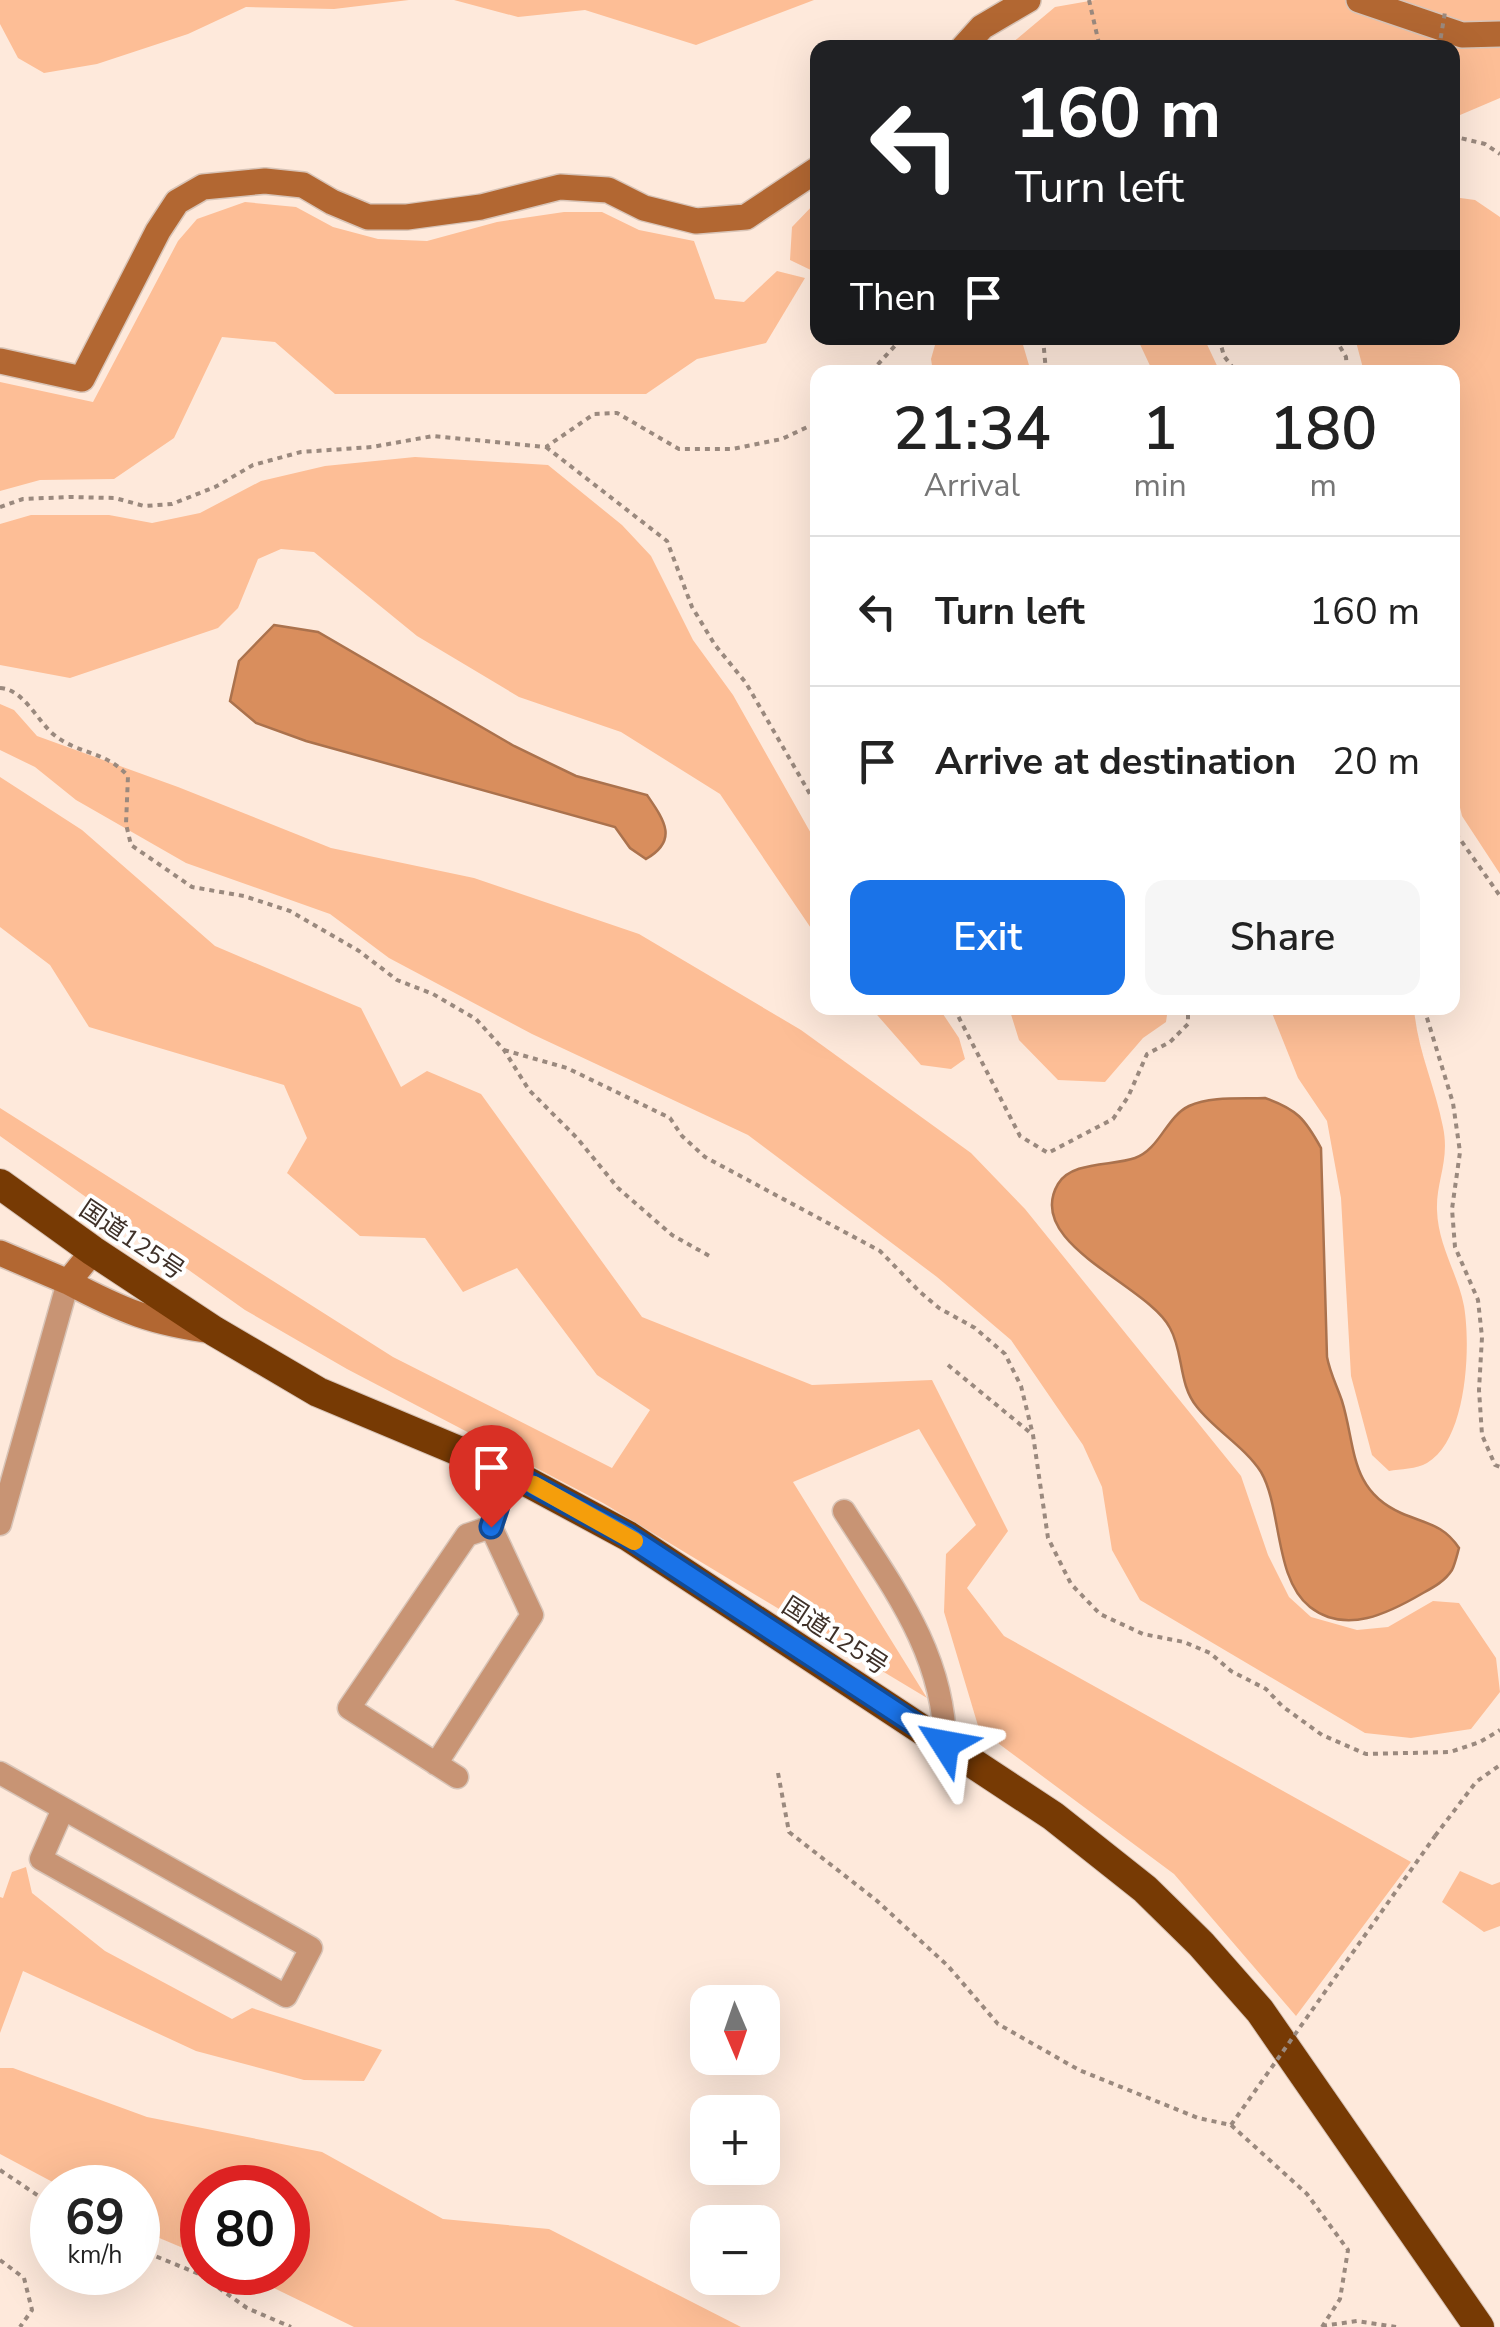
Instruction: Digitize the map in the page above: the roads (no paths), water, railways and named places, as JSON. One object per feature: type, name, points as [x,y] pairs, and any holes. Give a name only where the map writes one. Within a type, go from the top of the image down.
[{"type":"highway","name":"国道125号","points":[[0,1184],[214,1331],[318,1392],[509,1472],[628,1536],[1053,1816],[1105,1856],[1201,1944],[1260,2011],[1479,2327]]},
{"type":"street","points":[[971,40],[982,28],[1028,0]]},
{"type":"street","points":[[1359,0],[1462,35],[1500,34]]},
{"type":"street","points":[[0,361],[82,379],[158,231],[177,202],[204,187],[265,181],[303,186],[368,216],[406,217],[480,207],[560,187],[608,190],[644,208],[696,221],[746,217],[810,174]]},
{"type":"street","points":[[0,1524],[68,1282],[93,1251]]},
{"type":"street","points":[[0,1253],[127,1313],[214,1331]]},
{"type":"street","points":[[436,1764],[532,1615],[491,1527],[509,1472]]},
{"type":"street","points":[[844,1511],[908,1612],[933,1665],[945,1708],[945,1744]]},
{"type":"street","points":[[457,1777],[349,1708],[467,1535],[491,1527]]},
{"type":"street","points":[[0,1774],[64,1809],[310,1948],[286,1996],[40,1859],[64,1809]]}]
